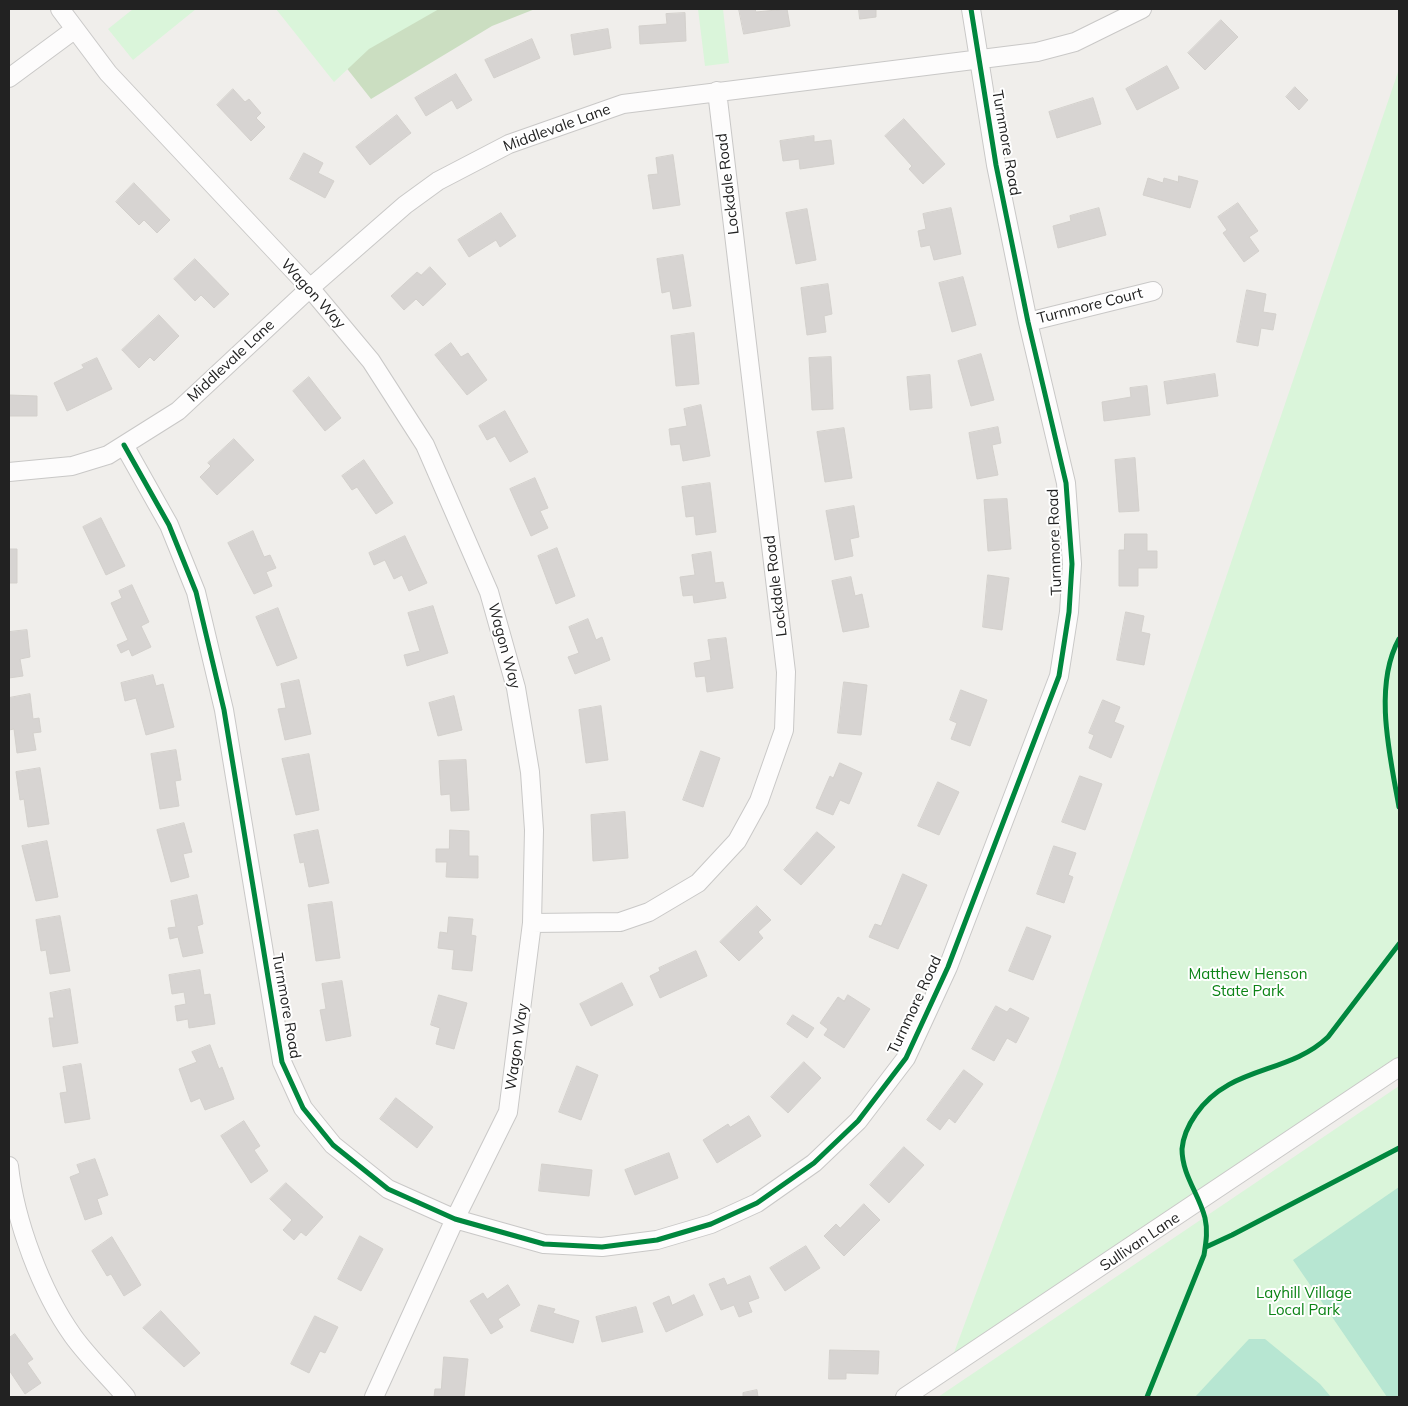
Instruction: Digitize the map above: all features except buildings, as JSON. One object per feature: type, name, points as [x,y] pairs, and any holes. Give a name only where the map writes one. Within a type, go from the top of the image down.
[{"type":"street","name":"Wagon Way","points":[[60,9],[108,73],[310,288],[371,361],[425,445],[489,592],[516,688],[530,772],[534,830],[532,923],[508,1112],[455,1219],[374,1397]]},
{"type":"street","name":"Turnmore Road","points":[[124,445],[169,525],[196,592],[224,710],[282,1062],[303,1108],[333,1145],[388,1189],[455,1219],[544,1244],[602,1247],[657,1240],[711,1224],[756,1203],[814,1163],[858,1121],[906,1058],[948,967],[1059,676],[1069,612],[1072,564],[1066,483],[1028,322],[996,165],[971,9]]},
{"type":"street","name":"Middlevale Lane","points":[[9,472],[72,466],[108,454],[178,411],[310,288],[405,205],[438,181],[509,144],[623,104],[1037,52],[1075,42],[1142,9]]},
{"type":"street","points":[[9,78],[74,30]]},
{"type":"street","name":"Lockdale Road","points":[[532,923],[620,922],[649,912],[698,883],[737,841],[760,801],[784,730],[786,672],[717,91]]},
{"type":"street","name":"Turnmore Court","points":[[1028,322],[1153,291]]},
{"type":"street","name":"Sullivan Lane","points":[[905,1397],[1399,1067]]},
{"type":"street","points":[[9,1166],[12,1197],[47,1290],[73,1336],[126,1397]]},
{"type":"green space","points":[[133,9],[196,9],[133,60],[108,29]]},
{"type":"green space","points":[[276,9],[439,9],[369,49],[334,82]]},
{"type":"green space","points":[[300,9],[535,9],[492,26],[371,99]]},
{"type":"green space","points":[[698,9],[723,9],[729,63],[705,66]]},
{"type":"green space","name":"Matthew Henson State Park","points":[[1399,69],[1399,1062],[948,1369],[1058,1071]]},
{"type":"green space","name":"Layhill Village Local Park","points":[[1399,1086],[1399,1397],[938,1397]]},
{"type":"green space","points":[[1399,1187],[1399,1397],[1387,1397],[1293,1260]]},
{"type":"green space","points":[[1249,1339],[1265,1339],[1320,1384],[1331,1397],[1195,1397]]},
{"type":"cycle path","points":[[124,445],[169,525],[196,592],[224,710],[282,1062],[303,1108],[333,1145],[388,1189],[455,1219],[544,1244],[602,1247],[657,1240],[711,1224],[757,1203],[814,1163],[858,1121],[906,1058],[948,967],[1059,676],[1069,612],[1072,564],[1066,483],[1028,322],[996,165],[971,9]]},
{"type":"cycle path","points":[[1399,639],[1391,658],[1385,699],[1388,744],[1399,807]]},
{"type":"cycle path","points":[[1147,1397],[1204,1255],[1207,1232],[1205,1218],[1188,1176],[1182,1149],[1191,1122],[1210,1098],[1225,1087],[1242,1078],[1295,1058],[1312,1049],[1328,1037],[1399,944]]},
{"type":"cycle path","points":[[1206,1247],[1399,1148]]}]
